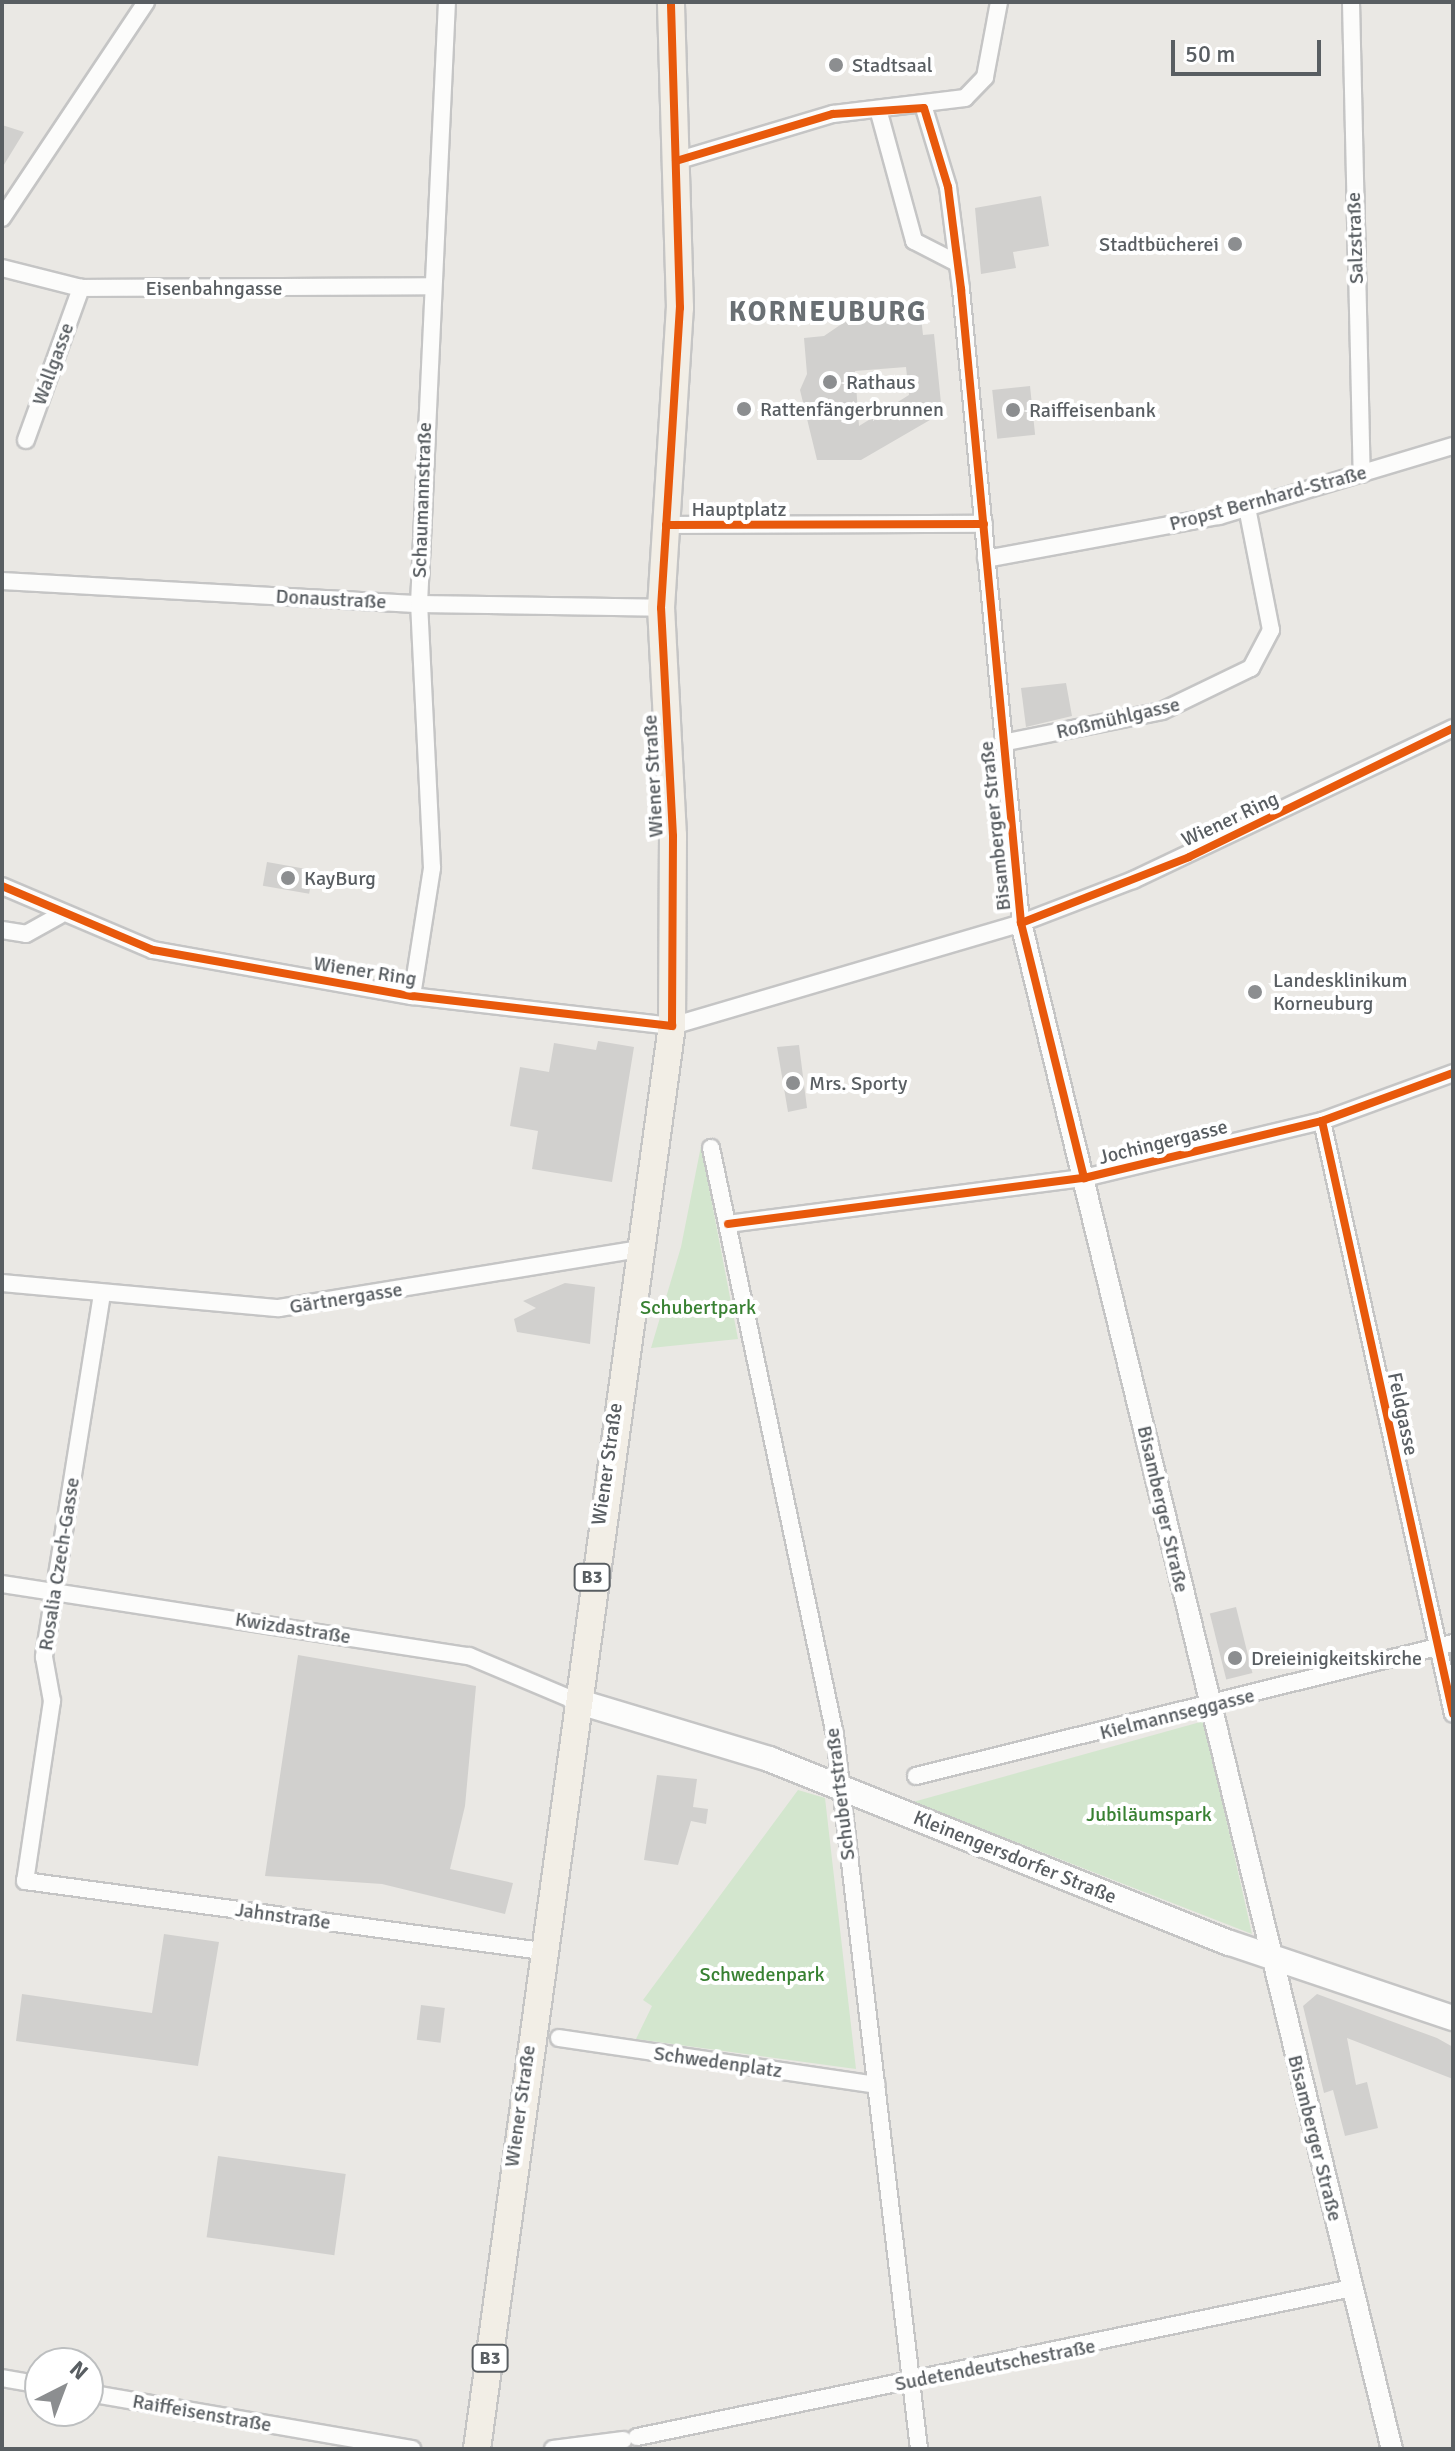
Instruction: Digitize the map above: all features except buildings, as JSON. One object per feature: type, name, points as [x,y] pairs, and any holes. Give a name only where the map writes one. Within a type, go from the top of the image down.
[{"type":"main road","name":"B3","points":[[671,2],[676,161]]},
{"type":"main road","name":"Hauptplatz","points":[[666,525],[678,397],[676,161]]},
{"type":"main road","name":"Wiener Straße","points":[[477,2449],[576,1701],[672,1026],[673,836],[661,608],[666,525]]},
{"type":"main road","name":"Kleinengersdorfer Straße","points":[[576,1701],[840,1785],[1271,1958],[1453,2018]]},
{"type":"street","points":[[2,218],[146,2]]},
{"type":"street","name":"Schaumannstraße","points":[[412,996],[432,868],[419,604],[428,286],[447,2]]},
{"type":"street","points":[[676,161],[764,139],[833,114],[924,108],[965,98],[985,77],[999,2]]},
{"type":"street","name":"Salzstraße","points":[[1351,2],[1362,474]]},
{"type":"street","points":[[924,108],[948,187],[986,559]]},
{"type":"street","points":[[878,109],[914,241],[957,263]]},
{"type":"street","name":"Eisenbahngasse","points":[[2,268],[81,288],[428,286]]},
{"type":"street","name":"Wallgasse","points":[[26,440],[81,288]]},
{"type":"street","name":"Propst Bernhard-Straße","points":[[986,559],[1247,508],[1453,446]]},
{"type":"street","name":"Roßmühlgasse","points":[[1002,743],[1199,698],[1265,652],[1271,630],[1247,508]]},
{"type":"street","name":"Hauptplatz","points":[[666,525],[984,524]]},
{"type":"street","name":"Bisamberger Straße","points":[[986,559],[1021,923],[1392,2449]]},
{"type":"street","name":"Donaustraße","points":[[2,581],[419,604],[661,608]]},
{"type":"street","name":"Wiener Ring","points":[[2,886],[59,916],[153,950],[412,996],[672,1026],[1021,923],[1189,857],[1451,734]]},
{"type":"street","points":[[2,930],[26,934],[59,916]]},
{"type":"street","name":"Jochingergasse","points":[[728,1224],[1084,1178],[1322,1121],[1453,1073]]},
{"type":"street","name":"Feldgasse","points":[[1322,1121],[1445,1646],[1453,1714]]},
{"type":"street","name":"Schubertstraße","points":[[711,1148],[840,1785],[919,2449]]},
{"type":"street","name":"Gärtnergasse","points":[[2,1283],[102,1294],[292,1307],[640,1249]]},
{"type":"street","name":"Rosalia Czech-Gasse","points":[[25,1881],[52,1701],[44,1657],[102,1294]]},
{"type":"street","name":"Kwizdastraße","points":[[2,1584],[469,1656],[576,1701]]},
{"type":"street","name":"Kielmannseggasse","points":[[916,1776],[1210,1707],[1445,1646]]},
{"type":"street","name":"Jahnstraße","points":[[25,1881],[542,1951]]},
{"type":"street","name":"Schwedenplatz","points":[[559,2038],[877,2085]]},
{"type":"street","name":"Sudetendeutschestraße","points":[[553,2449],[630,2439],[1352,2288]]},
{"type":"street","points":[[2,2378],[24,2382]]},
{"type":"street","name":"Raiffeisenstraße","points":[[104,2396],[412,2449]]},
{"type":"green space","name":"Schubertpark","points":[[701,1146],[738,1339],[651,1348],[681,1247]]},
{"type":"green space","name":"Jubiläumspark","points":[[1204,1721],[1252,1934],[913,1802]]},
{"type":"green space","name":"Schwedenpark","points":[[798,1790],[825,1798],[856,2069],[636,2039],[652,2006],[643,2000]]},
{"type":"cycle path","points":[[2,886],[153,950],[412,996],[672,1026],[673,836],[661,608],[680,308],[671,2]]},
{"type":"cycle path","points":[[676,161],[833,114],[924,108],[948,187],[961,289],[1021,923],[1084,1178]]},
{"type":"cycle path","points":[[666,525],[984,524]]},
{"type":"cycle path","points":[[1021,923],[1189,857],[1453,728]]},
{"type":"cycle path","points":[[728,1224],[1084,1178],[1322,1121],[1453,1073]]},
{"type":"cycle path","points":[[1322,1121],[1453,1714]]},
{"type":"place","name":"Stadtsaal","points":[[836,65]]},
{"type":"place","name":"Stadtbücherei","points":[[1235,244]]},
{"type":"place","name":"Rathaus","points":[[830,382]]},
{"type":"place","name":"Rattenfängerbrunnen","points":[[744,409]]},
{"type":"place","name":"Raiffeisenbank","points":[[1013,410]]},
{"type":"place","name":"KayBurg","points":[[288,878]]},
{"type":"place","name":"Landesklinikum Korneuburg","points":[[1255,992]]},
{"type":"place","name":"Mrs. Sporty","points":[[793,1083]]},
{"type":"place","name":"Dreieinigkeitskirche","points":[[1235,1658]]},
{"type":"district","name":"KORNEUBURG","points":[[828,312]]}]
